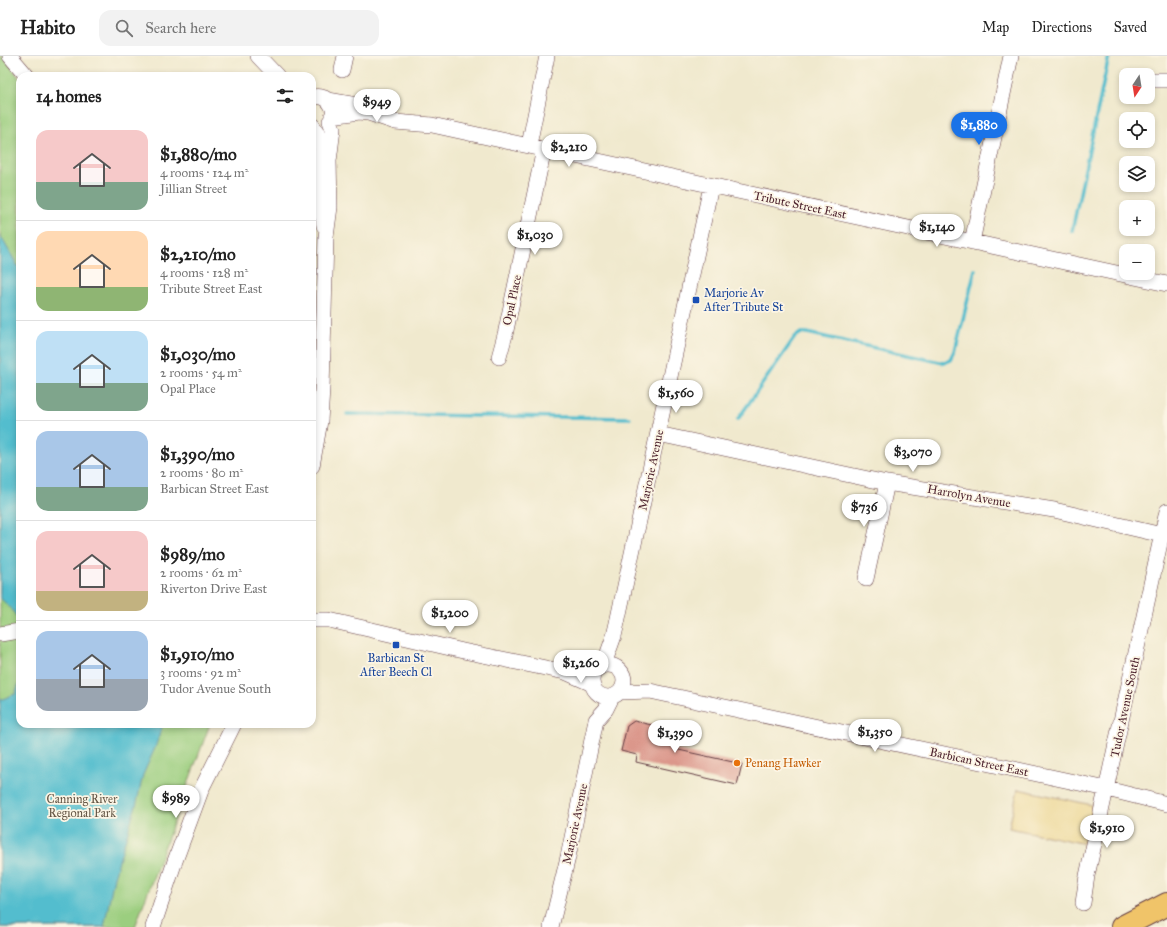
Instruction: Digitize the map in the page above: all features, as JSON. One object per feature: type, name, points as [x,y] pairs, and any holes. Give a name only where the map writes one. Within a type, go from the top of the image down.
[{"type":"highway","points":[[1122,927],[1167,904]]},
{"type":"street","points":[[10,56],[24,72]]},
{"type":"street","points":[[258,56],[273,72]]},
{"type":"street","points":[[529,145],[547,56]]},
{"type":"street","points":[[972,242],[1011,56]]},
{"type":"street","points":[[1155,80],[1167,80]]},
{"type":"street","name":"Tribute Street East","points":[[316,96],[411,116],[432,125]]},
{"type":"street","points":[[316,444],[320,421],[322,389],[326,237],[330,207],[329,161],[333,129],[331,118],[333,107],[328,100]]},
{"type":"street","name":"Tribute Street East","points":[[316,126],[322,126],[331,118],[359,112],[368,113],[394,122],[432,125],[529,145],[711,186],[1167,284]]},
{"type":"street","points":[[316,131],[320,136],[322,152],[319,177],[320,205],[326,237]]},
{"type":"street","name":"Opal Place","points":[[499,357],[505,335],[544,149]]},
{"type":"street","name":"Marjorie Avenue","points":[[596,720],[624,684],[610,669],[614,636],[711,186]]},
{"type":"street","name":"Harrolyn Avenue","points":[[658,434],[887,483],[1054,510],[1162,536]]},
{"type":"street","points":[[866,579],[887,483]]},
{"type":"street","name":"Tudor Avenue South","points":[[1083,903],[1087,876],[1167,511]]},
{"type":"street","points":[[316,612],[329,620]]},
{"type":"street","points":[[316,620],[329,620],[463,651],[565,672],[592,685],[598,694],[603,696],[616,694]]},
{"type":"street","points":[[565,672],[610,669]]},
{"type":"street","name":"Marjorie Avenue","points":[[551,927],[568,858],[596,720],[593,708],[593,674],[610,669]]},
{"type":"street","name":"Barbican Street East","points":[[610,669],[650,691],[1107,789],[1167,804]]},
{"type":"street","name":"Barbican Street East","points":[[616,694],[650,691]]},
{"type":"street","points":[[153,927],[202,788],[232,728]]},
{"type":"green space","name":"Canning River Regional Park","points":[[0,56],[3,56],[16,74],[16,728],[209,728],[135,927],[0,927]]},
{"type":"sand","points":[[1018,789],[1092,805],[1093,812],[1086,844],[1009,828]]},
{"type":"water","points":[[0,235],[16,263],[16,616],[0,598]]},
{"type":"water","points":[[16,691],[16,728],[162,728],[143,775],[137,802],[114,877],[104,927],[0,927],[0,700],[15,694]]},
{"type":"building","points":[[634,721],[678,731],[674,749],[742,764],[737,785],[636,762],[637,755],[621,751],[627,726]]},
{"type":"waterway","points":[[1072,231],[1109,56]]},
{"type":"waterway","points":[[738,419],[795,337],[801,333],[807,333],[944,363],[951,360],[955,352],[975,270]]},
{"type":"waterway","points":[[347,414],[630,418]]},
{"type":"place","name":"Marjorie Av After Tribute St","points":[[696,300]]},
{"type":"place","name":"Barbican St After Beech Cl","points":[[396,645]]},
{"type":"place","name":"Penang Hawker","points":[[737,763]]}]
